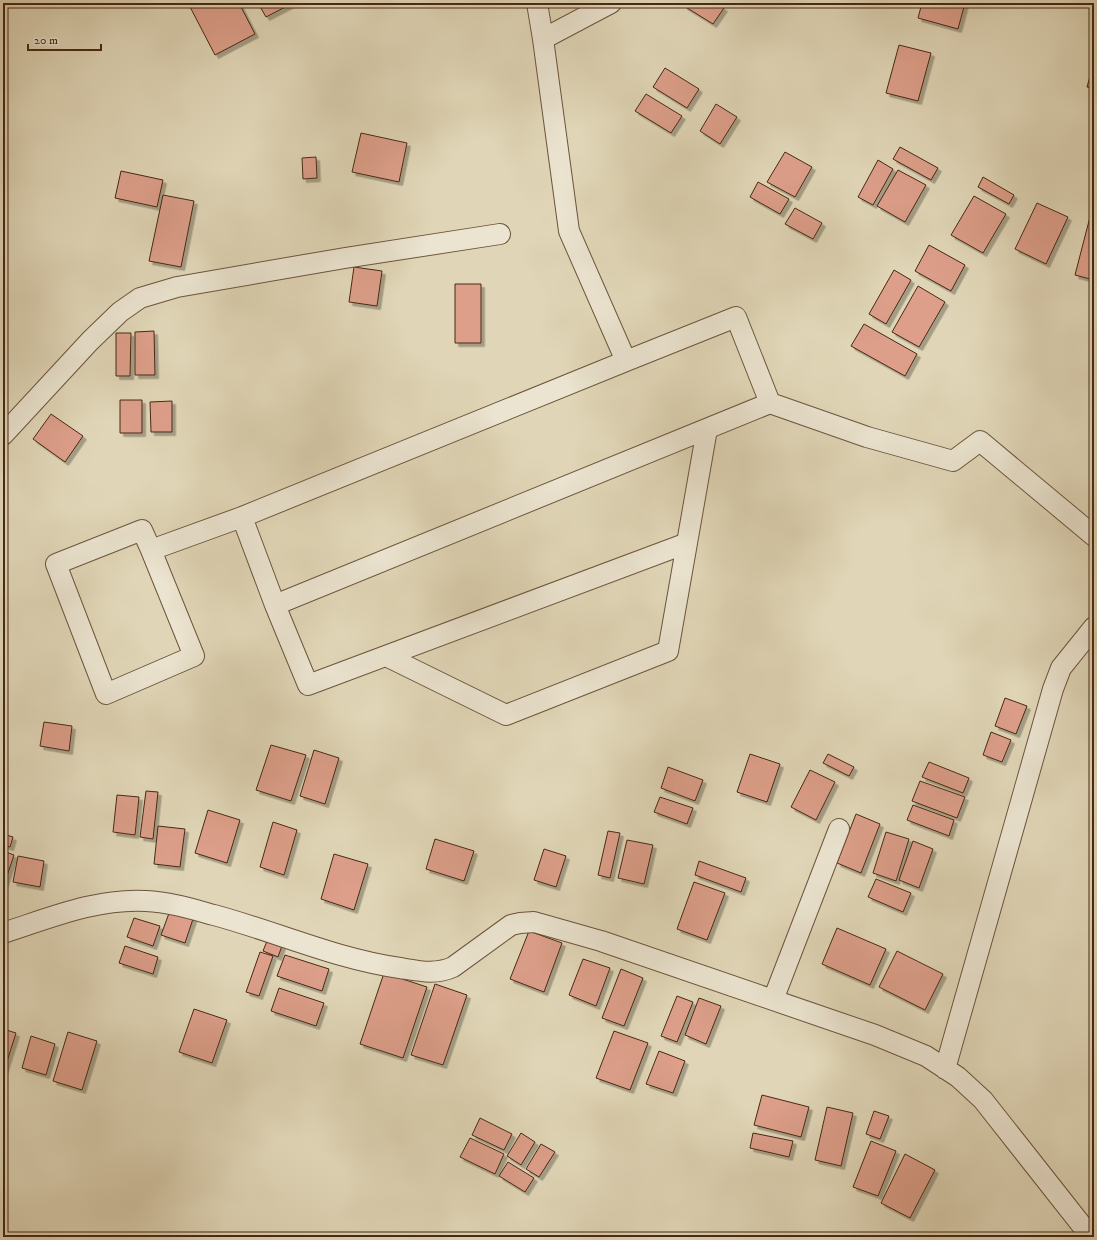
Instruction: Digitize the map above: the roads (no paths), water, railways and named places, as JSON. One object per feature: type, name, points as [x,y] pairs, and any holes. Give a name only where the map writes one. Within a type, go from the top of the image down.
[{"type":"street","points":[[537,3],[569,231],[626,361]]},
{"type":"street","points":[[543,39],[611,3]]},
{"type":"street","points":[[3,435],[90,341],[120,312],[140,298],[184,286],[345,258],[500,234]]},
{"type":"street","points":[[151,550],[242,517],[736,316],[770,403]]},
{"type":"street","points":[[275,605],[770,403],[867,438],[953,461],[980,441],[1094,536]]},
{"type":"street","points":[[386,656],[506,715],[668,651],[707,429]]},
{"type":"street","points":[[242,517],[275,605],[308,685],[687,543]]},
{"type":"street","points":[[142,530],[151,550],[194,656],[106,694],[56,564],[142,530]]},
{"type":"street","points":[[945,1069],[1053,689],[1061,668],[1087,645],[1094,627]]},
{"type":"street","points":[[773,1000],[838,829]]},
{"type":"street","points":[[3,933],[77,909],[114,900],[147,901],[184,907],[238,922],[301,944],[369,964],[428,973],[443,972],[453,967],[512,925],[520,922],[534,922],[601,941],[875,1035],[926,1056],[958,1077],[983,1100],[1091,1237]]}]
